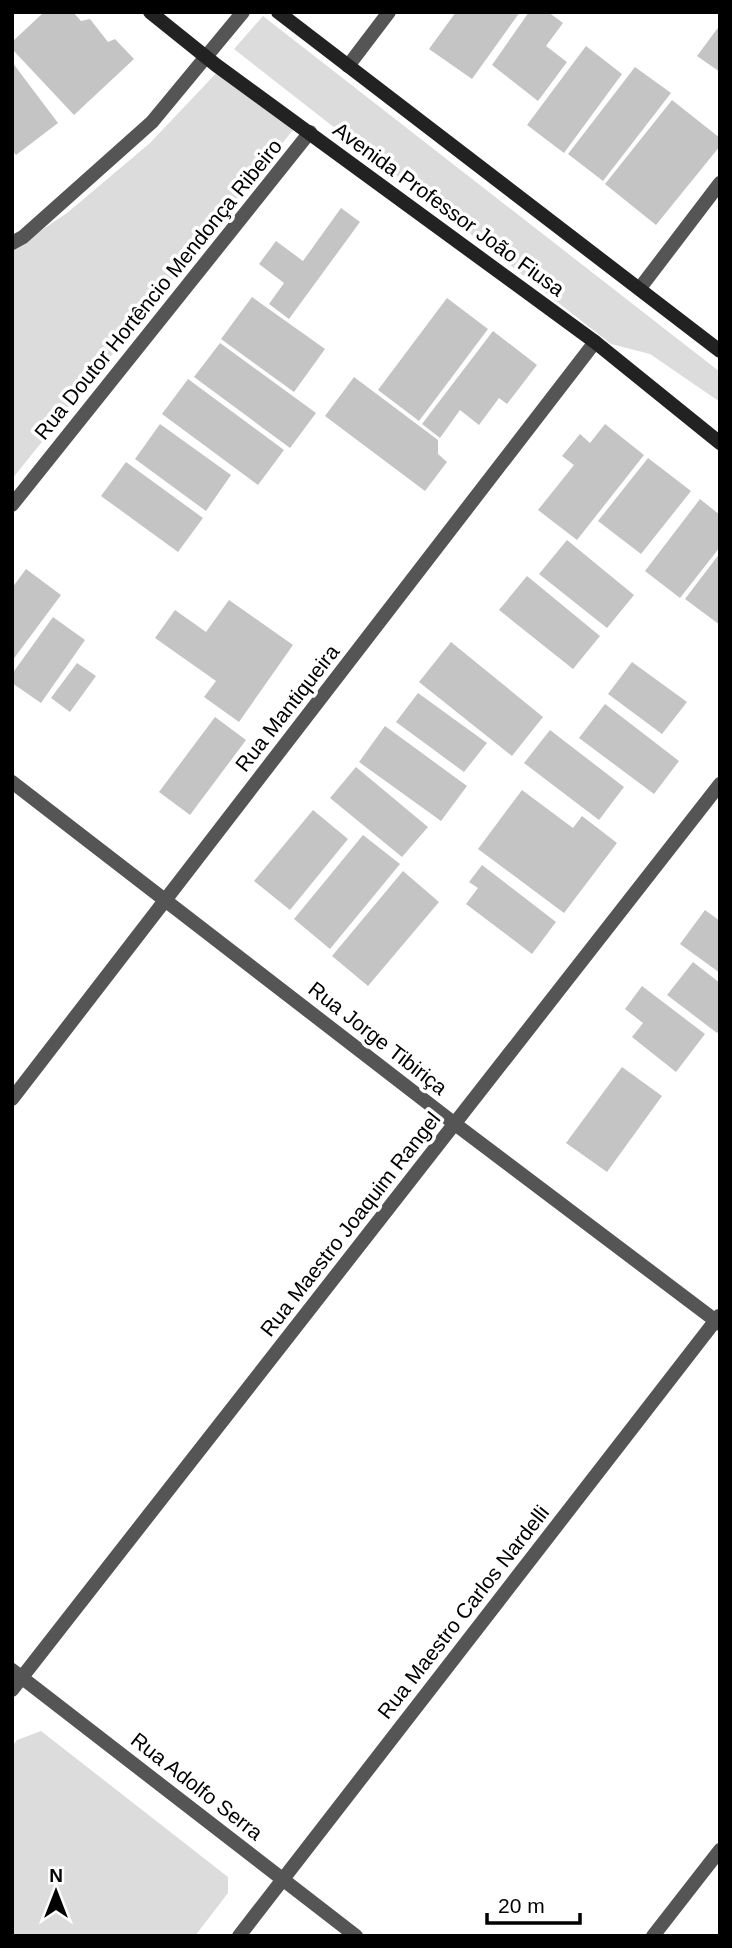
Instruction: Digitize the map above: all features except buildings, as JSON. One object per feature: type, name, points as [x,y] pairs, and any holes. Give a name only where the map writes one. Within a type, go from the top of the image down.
[{"type":"main road","name":"Avenida Professor João Fiusa","points":[[150,12],[207,58],[595,342],[720,443]]},
{"type":"main road","points":[[278,12],[720,351]]},
{"type":"street","points":[[12,243],[23,237],[152,122],[243,12]]},
{"type":"street","points":[[348,66],[389,12]]},
{"type":"street","name":"Rua Doutor Hortêncio Mendonça Ribeiro","points":[[12,505],[310,132]]},
{"type":"street","points":[[640,288],[720,183]]},
{"type":"street","name":"Rua Mantiqueira","points":[[12,1099],[595,342]]},
{"type":"street","name":"Rua Jorge Tibiriça","points":[[12,782],[455,1124],[718,1320]]},
{"type":"street","name":"Rua Maestro Joaquim Rangel","points":[[12,1690],[17,1674],[455,1124],[720,784]]},
{"type":"street","name":"Rua Maestro Carlos Nardelli","points":[[239,1936],[718,1320]]},
{"type":"street","name":"Rua Adolfo Serra","points":[[17,1674],[356,1936]]},
{"type":"street","points":[[653,1936],[720,1850]]},
{"type":"shaded area","points":[[263,16],[720,372],[720,402],[650,354],[611,344],[234,49]]},
{"type":"shaded area","points":[[223,66],[297,125],[12,479],[12,250],[67,213],[150,143]]},
{"type":"shaded area","points":[[41,1731],[228,1877],[228,1893],[195,1936],[12,1936],[12,1747],[17,1740]]}]
